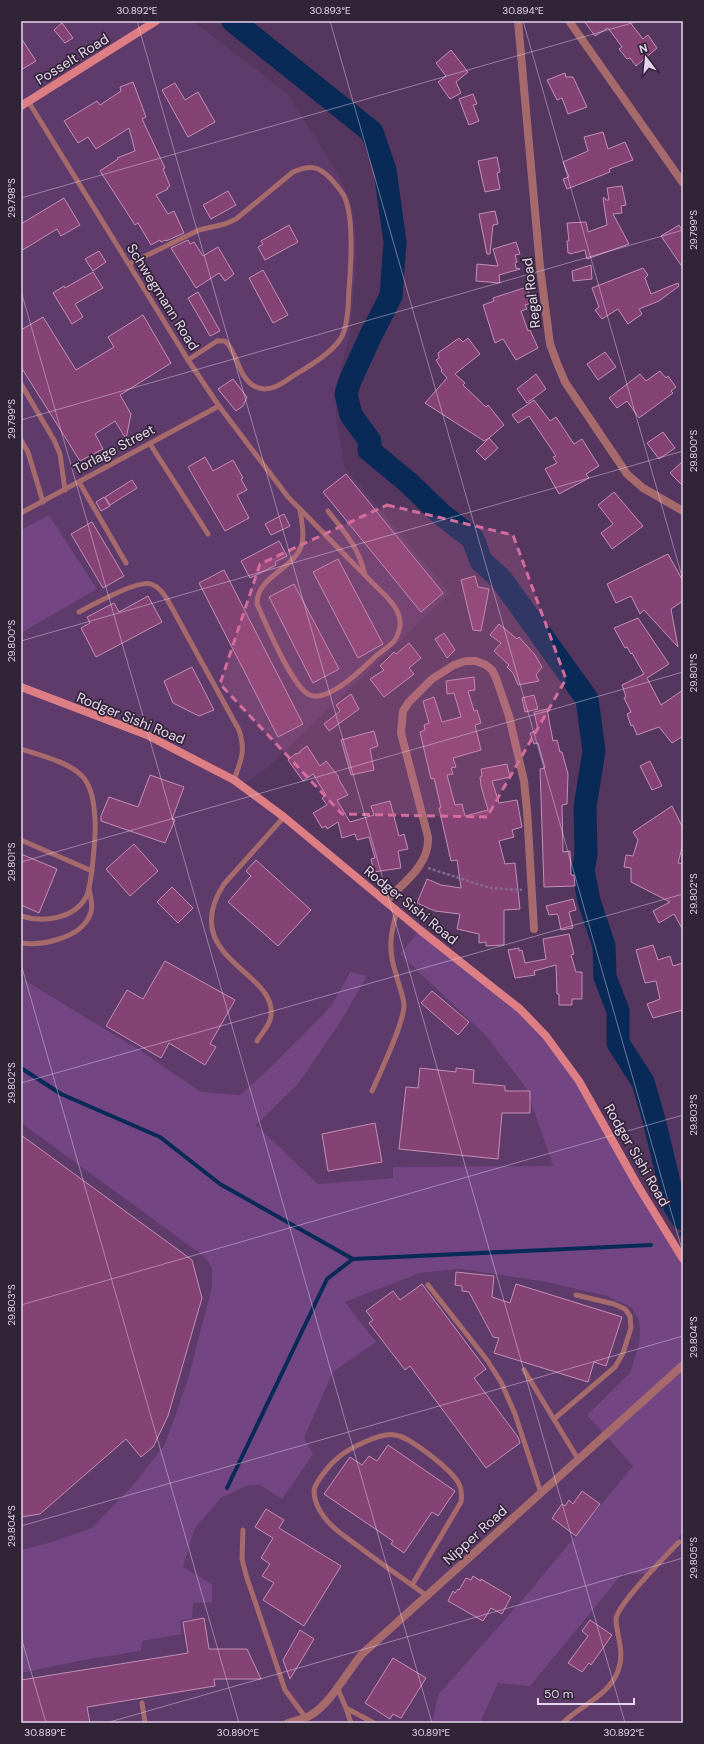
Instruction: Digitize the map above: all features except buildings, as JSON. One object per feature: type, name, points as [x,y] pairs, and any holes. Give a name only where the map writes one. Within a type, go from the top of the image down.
[{"type":"street","name":"Posselt Road","points":[[25,104],[156,21]]},
{"type":"street","name":"Regal Road","points":[[518,21],[544,298],[550,344],[556,363],[565,382],[628,474],[645,490],[683,512]]},
{"type":"street","points":[[569,21],[683,182]]},
{"type":"street","points":[[386,902],[420,866],[426,856],[428,846],[428,837],[401,732],[403,711],[409,702],[432,679],[454,665],[466,661],[476,661],[486,665],[492,670],[496,678],[509,716],[524,780],[534,929]]},
{"type":"street","name":"Rodger Sishi Road","points":[[21,687],[147,735],[234,780],[284,817],[397,911],[520,1009],[546,1036],[580,1081],[638,1186],[683,1259]]},
{"type":"street","name":"Nipper Road","points":[[288,1723],[306,1718],[313,1714],[324,1703],[362,1654],[683,1365]]},
{"type":"lane","name":"Schwegmann Road","points":[[25,104],[129,264],[218,406],[288,497],[300,509],[365,576],[394,605],[400,616],[400,626],[395,640],[345,684],[330,692],[316,696],[310,695],[303,691],[292,676],[257,604],[257,598],[260,591],[296,556],[302,544],[303,532],[300,509]]},
{"type":"lane","points":[[129,264],[199,230],[225,224],[236,219],[293,172],[304,168],[317,168],[328,176],[341,192],[349,212],[350,269],[347,320],[343,334],[334,347],[280,385],[270,389],[261,389],[254,386],[248,380],[230,346],[225,341],[217,341],[188,360]]},
{"type":"lane","points":[[21,384],[54,440],[60,454],[65,490]]},
{"type":"lane","name":"Torlage Street","points":[[21,514],[218,406]]},
{"type":"lane","points":[[21,440],[28,452],[43,502]]},
{"type":"lane","points":[[150,444],[208,534]]},
{"type":"lane","points":[[79,482],[126,563]]},
{"type":"lane","points":[[328,511],[357,550],[361,558],[365,576]]},
{"type":"lane","points":[[79,612],[111,596],[141,584],[150,584],[160,589],[167,599],[239,730],[243,742],[242,755],[234,780]]},
{"type":"lane","points":[[21,749],[74,769],[83,776],[90,790],[95,820],[92,871],[86,897],[79,905],[66,914],[55,918],[32,919],[21,916]]},
{"type":"lane","points":[[257,1041],[270,1020],[272,1008],[263,989],[226,956],[215,940],[212,924],[212,907],[216,895],[224,884],[284,817]]},
{"type":"lane","points":[[21,840],[92,871]]},
{"type":"lane","points":[[21,943],[40,943],[56,940],[82,927],[89,917],[92,906],[89,888]]},
{"type":"lane","points":[[372,1091],[404,1011],[404,1004],[395,974],[390,941],[397,911]]},
{"type":"lane","points":[[428,1284],[487,1360],[501,1382],[515,1414],[541,1493]]},
{"type":"lane","points":[[554,1419],[614,1367],[623,1353],[631,1328],[630,1316],[625,1309],[614,1304],[576,1295]]},
{"type":"lane","points":[[524,1370],[578,1459]]},
{"type":"lane","points":[[412,1584],[461,1502],[462,1491],[459,1483],[451,1473],[437,1460],[404,1438],[395,1434],[384,1436],[363,1444],[339,1456],[320,1477],[314,1490],[316,1501],[320,1510],[338,1530],[427,1596]]},
{"type":"lane","points":[[243,1530],[242,1559],[246,1575],[285,1690],[306,1718]]},
{"type":"lane","points":[[563,1723],[599,1697],[618,1672],[621,1656],[616,1619],[619,1610],[678,1542]]},
{"type":"lane","points":[[337,1687],[346,1708],[350,1723]]},
{"type":"lane","points":[[142,1704],[145,1723]]},
{"type":"lane","points":[[346,1708],[374,1723]]},
{"type":"path","points":[[420,866],[490,888],[532,890]]},
{"type":"highlighted area","points":[[387,505],[513,535],[566,679],[487,817],[342,814],[220,684],[260,564]]},
{"type":"shaded area","points":[[21,21],[195,21],[288,94],[338,174],[350,200],[355,224],[356,268],[350,331],[337,386],[336,414],[344,466],[450,593],[268,767],[241,786],[420,930],[400,954],[486,1036],[526,1088],[553,1166],[393,1167],[393,1178],[318,1184],[255,1125],[298,1084],[341,1021],[367,976],[349,972],[331,1006],[271,1067],[240,1095],[201,1093],[141,1051],[21,978],[21,633],[97,589],[49,515],[21,530]]},
{"type":"shaded area","points":[[49,515],[97,589],[21,633],[21,530]]},
{"type":"shaded area","points":[[420,930],[519,1009],[569,1065],[683,1261],[683,1532],[655,1569],[645,1574],[623,1573],[530,1686],[498,1683],[480,1723],[432,1723],[438,1695],[528,1593],[633,1466],[587,1415],[630,1373],[639,1344],[640,1330],[638,1318],[632,1308],[607,1296],[546,1282],[460,1269],[420,1273],[345,1302],[376,1342],[333,1372],[304,1438],[313,1454],[282,1499],[260,1485],[249,1485],[222,1497],[195,1528],[183,1567],[212,1584],[212,1602],[193,1603],[192,1618],[180,1621],[182,1634],[142,1641],[141,1651],[84,1660],[21,1673],[21,1550],[52,1542],[92,1528],[134,1484],[165,1444],[187,1382],[212,1287],[212,1268],[205,1257],[21,1123],[21,978],[141,1051],[201,1092],[240,1095],[271,1067],[331,1006],[350,972],[367,976],[341,1021],[298,1084],[256,1125],[318,1184],[393,1178],[393,1167],[553,1166],[526,1088],[486,1036],[400,954]]},
{"type":"shaded area","points":[[21,1123],[205,1257],[212,1268],[212,1287],[187,1382],[165,1444],[134,1484],[92,1528],[52,1542],[21,1550]]},
{"type":"shaded area","points":[[459,1269],[546,1282],[607,1296],[632,1308],[638,1318],[640,1330],[639,1344],[630,1373],[587,1415],[633,1466],[528,1593],[438,1695],[432,1723],[21,1723],[21,1673],[84,1660],[141,1651],[142,1641],[182,1634],[180,1621],[193,1603],[212,1584],[183,1567],[195,1528],[222,1497],[249,1485],[260,1485],[304,1438],[333,1372],[376,1342],[345,1302],[420,1273]]},
{"type":"shaded area","points":[[683,1532],[683,1723],[480,1723],[498,1683],[585,1619],[624,1572],[645,1574],[655,1569]]},
{"type":"waterway","points":[[233,21],[372,132],[385,170],[395,242],[391,296],[370,337],[350,381],[346,394],[351,415],[370,441],[369,450],[409,483],[441,514],[473,539],[481,561],[501,579],[587,699],[594,751],[585,807],[586,855],[583,870],[589,901],[604,946],[605,977],[618,1011],[618,1043],[643,1082],[654,1120],[675,1207],[683,1219]]},
{"type":"waterway","points":[[21,1068],[61,1094],[160,1137],[220,1184],[353,1259]]},
{"type":"waterway","points":[[227,1488],[327,1279],[353,1259],[651,1245]]}]
